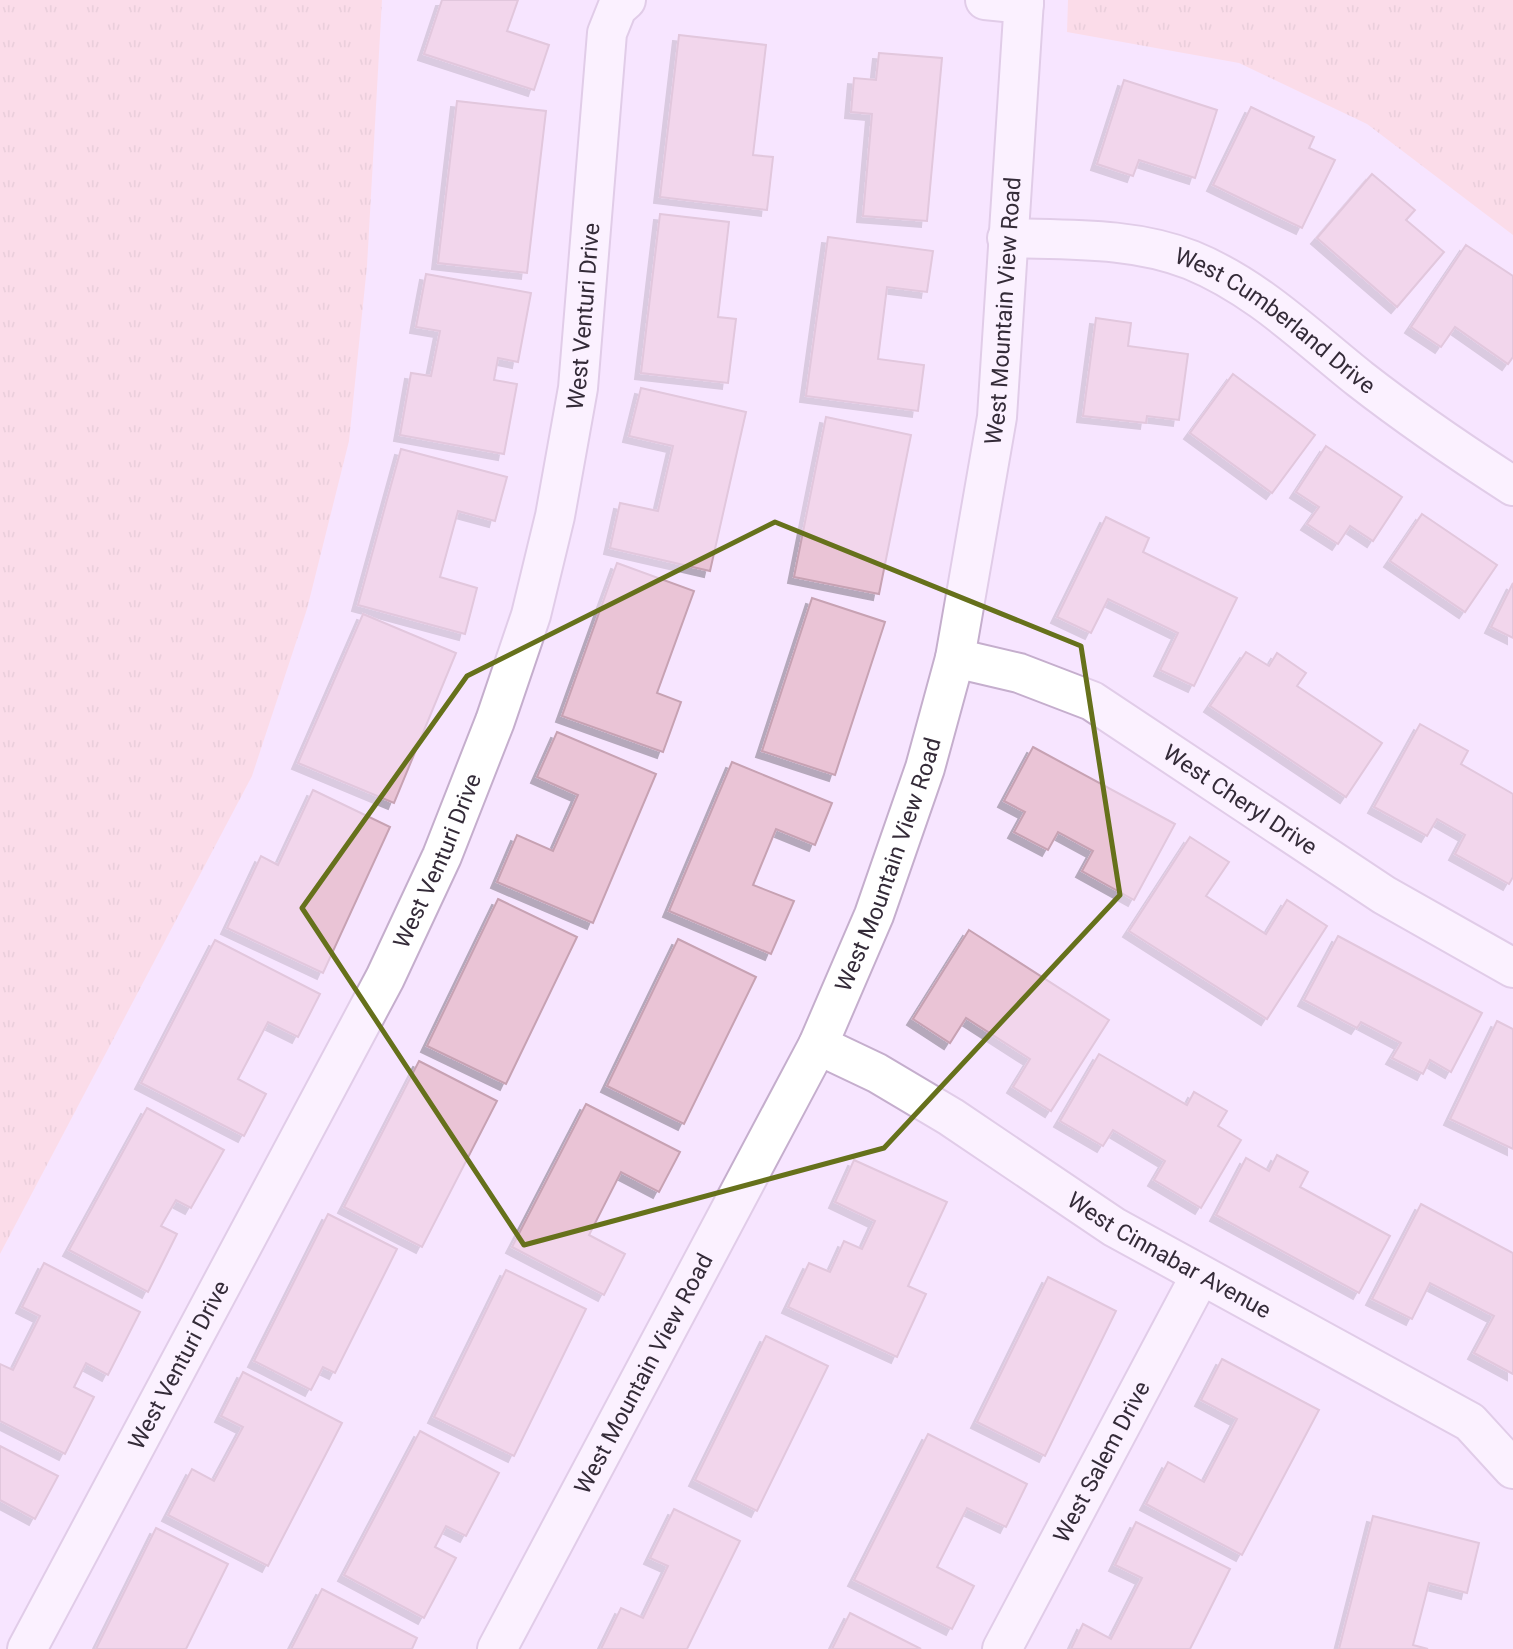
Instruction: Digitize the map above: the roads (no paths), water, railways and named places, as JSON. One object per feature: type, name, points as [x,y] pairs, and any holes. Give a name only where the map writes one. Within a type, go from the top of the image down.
[{"type":"street","name":"West Venturi Drive","points":[[27,1649],[385,978],[442,856],[495,721],[531,615],[555,516],[569,439],[578,388],[607,33],[617,8],[626,0]]},
{"type":"street","points":[[985,0],[1024,2]]},
{"type":"street","name":"West Mountain View Road","points":[[497,1649],[818,1045],[899,848],[925,768],[955,658],[997,417],[1024,2]]},
{"type":"street","name":"West Cumberland Drive","points":[[1007,238],[1105,241],[1147,248],[1189,260],[1234,281],[1269,303],[1421,428],[1513,486]]},
{"type":"street","name":"West Cheryl Drive","points":[[955,658],[1020,673],[1093,701],[1384,895],[1513,968]]},
{"type":"street","name":"West Cinnabar Avenue","points":[[818,1045],[877,1073],[951,1117],[1114,1227],[1470,1422],[1513,1469]]},
{"type":"street","name":"West Salem Drive","points":[[1002,1649],[1200,1276]]}]
